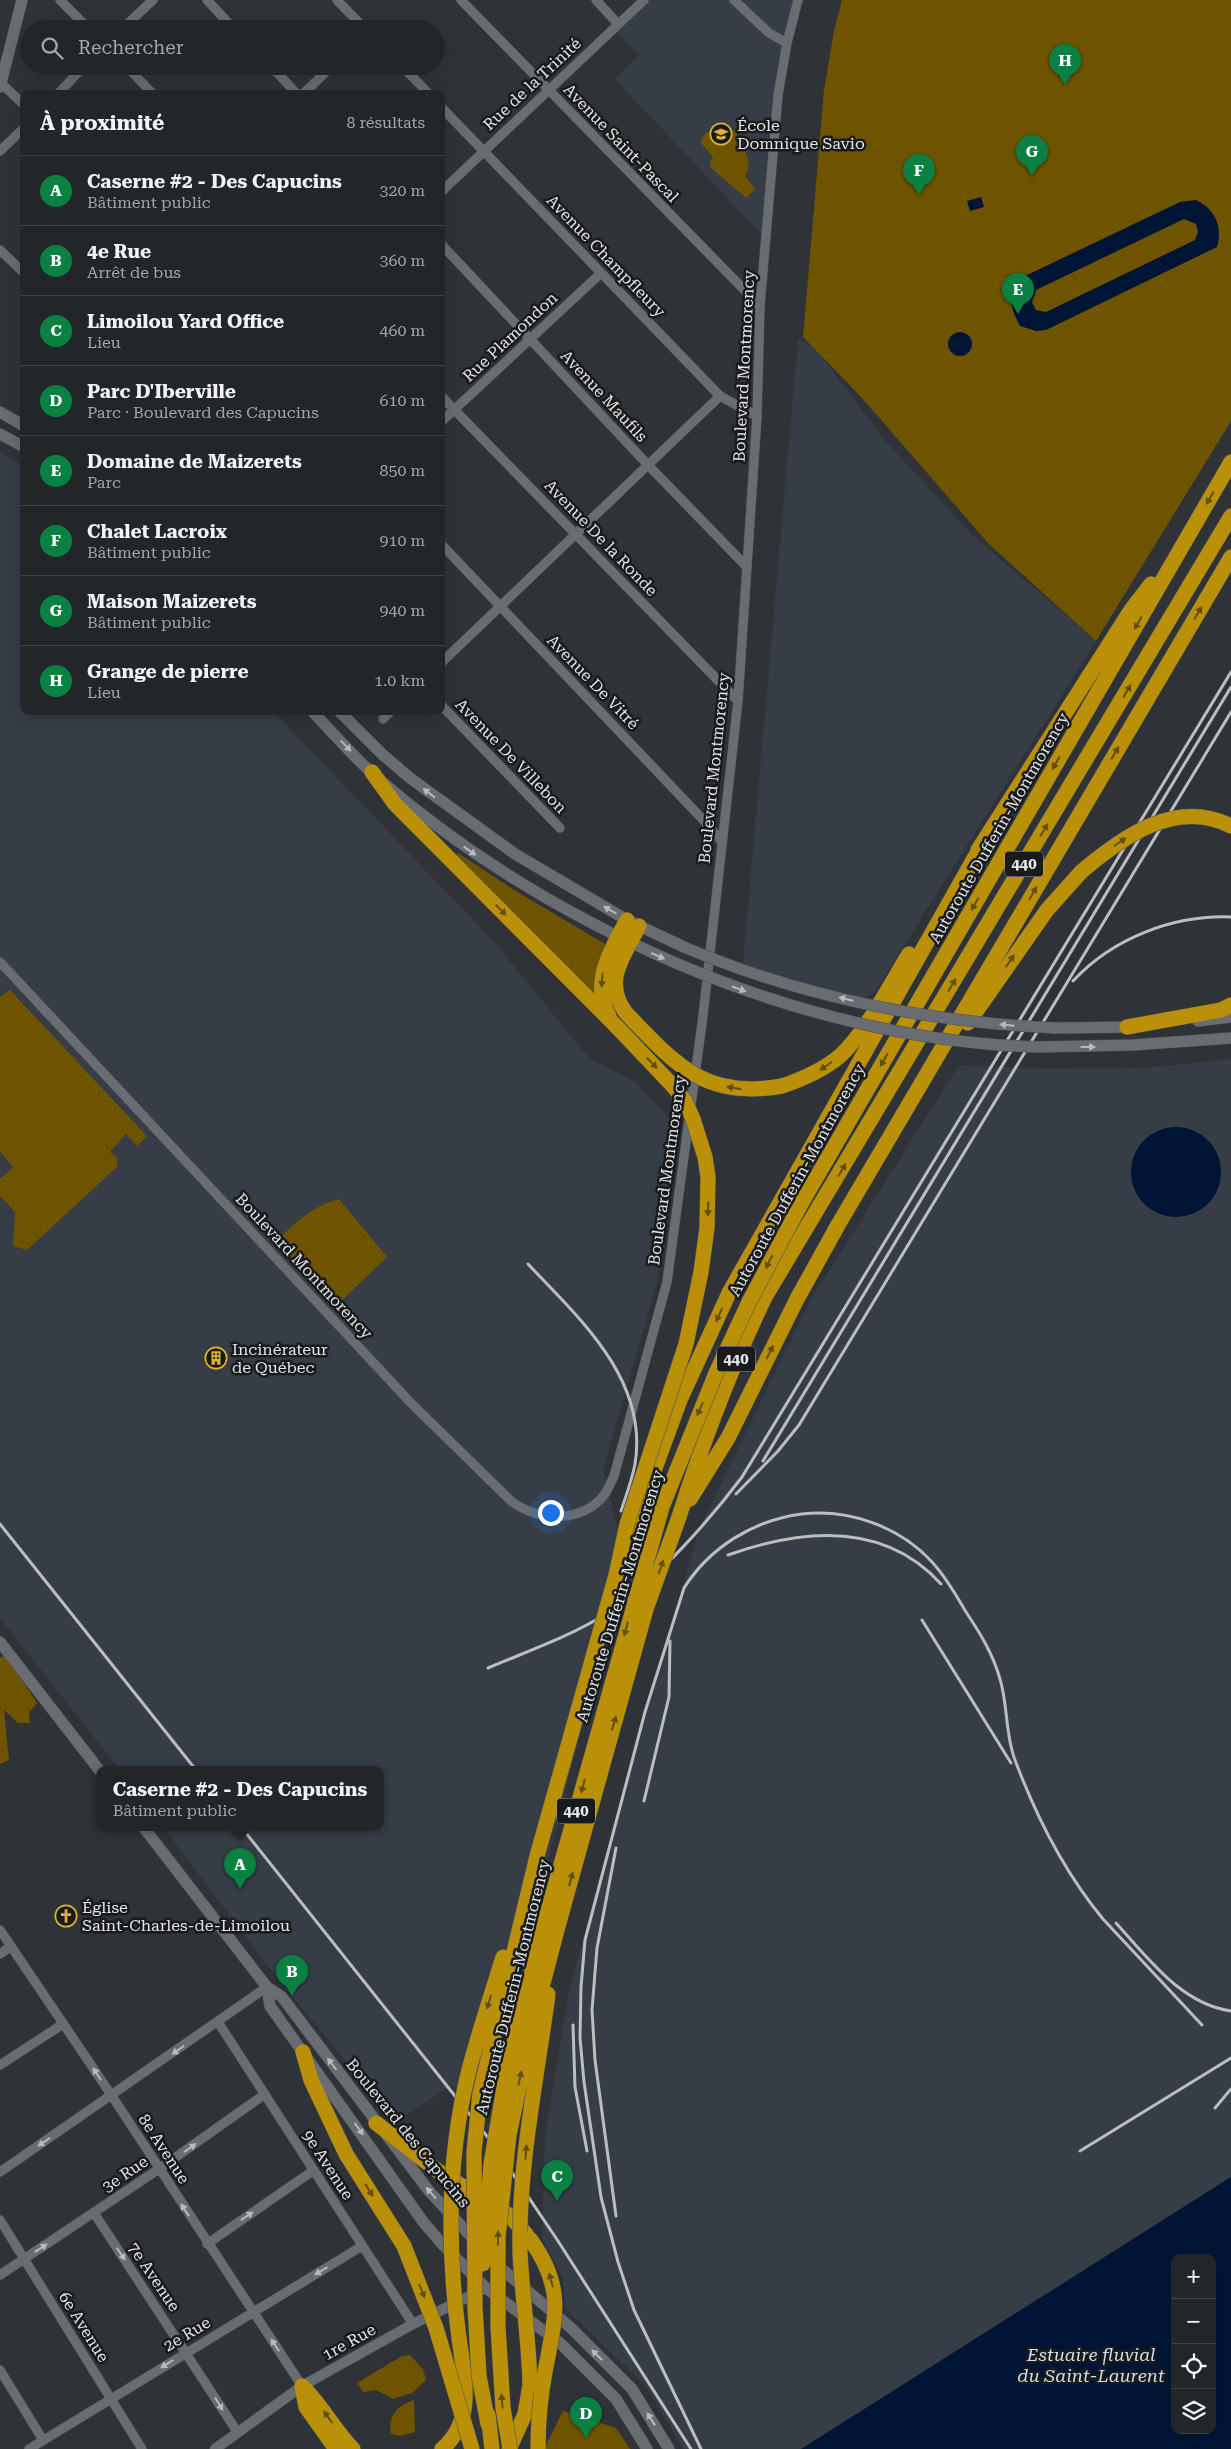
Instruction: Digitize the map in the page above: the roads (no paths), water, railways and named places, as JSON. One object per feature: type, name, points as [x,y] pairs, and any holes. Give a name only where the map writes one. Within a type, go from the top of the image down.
[{"type":"highway","name":"Autoroute Dufferin-Montmorency","points":[[492,2449],[488,2424],[482,2304],[487,2209],[497,2123],[506,2075],[525,1999],[662,1507],[716,1373],[749,1302],[801,1204],[1231,462]]},
{"type":"highway","name":"Autoroute Dufferin-Montmorency","points":[[509,2449],[499,2360],[498,2237],[500,2200],[509,2135],[521,2074],[558,1926],[646,1609],[702,1443],[746,1337],[765,1297],[1231,516]]},
{"type":"highway","points":[[624,941],[615,975],[616,996],[626,1013],[669,1057],[703,1079],[743,1089],[762,1090],[782,1086],[822,1068],[840,1056],[855,1038],[984,841],[1131,610],[1189,535]]},
{"type":"highway","points":[[678,1517],[728,1438],[797,1299],[838,1225],[1231,557]]},
{"type":"highway","points":[[372,772],[395,804],[659,1069],[685,1101],[701,1138],[706,1164],[707,1228],[701,1272],[686,1344],[627,1524],[616,1575],[537,1856],[480,2094],[474,2152],[476,2344],[488,2424]]},
{"type":"highway","points":[[894,1132],[1047,910],[1081,872],[1122,840],[1144,827],[1163,820],[1202,818],[1231,826]]},
{"type":"highway","points":[[616,1575],[680,1400],[729,1293],[786,1196],[984,841]]},
{"type":"highway","points":[[615,1026],[602,1000],[601,980],[603,969],[624,941],[633,923]]},
{"type":"highway","points":[[1127,1027],[1166,1018],[1221,1010],[1231,1005]]},
{"type":"highway","points":[[442,2449],[448,2444],[458,2427],[466,2400],[452,2288],[453,2183],[459,2125],[470,2067],[519,1906],[537,1856]]},
{"type":"highway","points":[[509,2449],[525,2414],[530,2385],[520,2251],[522,2200],[526,2147],[558,1926]]},
{"type":"highway","points":[[303,2052],[311,2080],[346,2154],[404,2246],[436,2328],[459,2398],[472,2449]]},
{"type":"highway","points":[[376,2123],[438,2171],[509,2216],[540,2252],[552,2278],[556,2310],[540,2402],[538,2449]]},
{"type":"highway","points":[[302,2386],[306,2407],[336,2449]]},
{"type":"highway","points":[[302,2386],[316,2399],[344,2440],[353,2449]]},
{"type":"main road","points":[[0,84],[22,0]]},
{"type":"main road","points":[[0,412],[20,424]]},
{"type":"main road","points":[[0,434],[20,445]]},
{"type":"main road","points":[[316,715],[372,772],[412,806],[485,861],[528,888],[624,941],[755,994],[865,1023],[964,1041],[1040,1047],[1133,1045],[1231,1038]]},
{"type":"main road","points":[[343,715],[382,754],[439,801],[540,870],[633,923],[708,957],[802,988],[886,1008],[991,1024],[1055,1028],[1127,1027],[1231,1017]]},
{"type":"main road","points":[[0,1642],[96,1766]]},
{"type":"main road","name":"Boulevard des Capucins","points":[[146,1831],[267,1987],[282,1997],[429,2191],[504,2273],[570,2327],[632,2389],[669,2449]]},
{"type":"main road","name":"Boulevard des Capucins","points":[[267,1987],[270,2006],[424,2222],[443,2245],[486,2288],[560,2343],[616,2399],[647,2449]]},
{"type":"main road","points":[[469,2296],[500,2298]]},
{"type":"street","points":[[60,0],[80,20]]},
{"type":"street","points":[[132,20],[153,0]]},
{"type":"street","points":[[207,0],[226,20]]},
{"type":"street","points":[[337,0],[356,20]]},
{"type":"street","name":"Avenue Saint-Pascal","points":[[461,0],[760,306]]},
{"type":"street","points":[[596,0],[618,24]]},
{"type":"street","name":"Rue de la Trinité","points":[[445,188],[644,0]]},
{"type":"street","points":[[734,0],[769,33],[787,43]]},
{"type":"street","name":"Boulevard Montmorency","points":[[0,962],[410,1402],[511,1501],[522,1509],[553,1517],[574,1514],[592,1506],[605,1494],[614,1476],[666,1282],[703,1016],[738,701],[757,416],[760,306],[778,95],[787,43],[798,0]]},
{"type":"street","points":[[62,90],[76,75]]},
{"type":"street","points":[[134,75],[148,90]]},
{"type":"street","points":[[279,75],[293,90]]},
{"type":"street","points":[[307,90],[323,75]]},
{"type":"street","points":[[411,75],[425,90]]},
{"type":"street","points":[[0,84],[20,102]]},
{"type":"street","name":"Avenue Champfleury","points":[[445,111],[600,274],[720,396],[757,416]]},
{"type":"street","points":[[0,151],[20,132]]},
{"type":"street","name":"Avenue Maufils","points":[[445,248],[648,465],[747,567]]},
{"type":"street","points":[[0,250],[20,269]]},
{"type":"street","name":"Rue Plamondon","points":[[445,419],[600,274]]},
{"type":"street","points":[[445,659],[502,608],[720,396]]},
{"type":"street","name":"Avenue De la Ronde","points":[[445,400],[738,701]]},
{"type":"street","name":"Avenue De Vitré","points":[[445,548],[709,826],[721,841]]},
{"type":"street","name":"Avenue De Villebon","points":[[445,709],[560,828]]},
{"type":"street","points":[[383,719],[387,715]]},
{"type":"street","name":"8e Avenue","points":[[0,1930],[112,2096],[207,2244],[302,2386]]},
{"type":"street","points":[[0,1954],[12,1946]]},
{"type":"street","points":[[0,2172],[267,1987]]},
{"type":"street","name":"9e Avenue","points":[[218,2022],[413,2324]]},
{"type":"street","points":[[0,2065],[63,2024]]},
{"type":"street","name":"3e Rue","points":[[0,2275],[159,2169],[265,2094]]},
{"type":"street","points":[[207,2244],[314,2170]]},
{"type":"street","name":"7e Avenue","points":[[94,2213],[238,2433]]},
{"type":"street","name":"6e Avenue","points":[[0,2220],[142,2449]]},
{"type":"street","name":"2e Rue","points":[[29,2449],[362,2246]]},
{"type":"street","name":"1re Rue","points":[[215,2449],[302,2386],[413,2324],[486,2288],[504,2273]]},
{"type":"street","points":[[0,2370],[43,2440]]},
{"type":"water","points":[[981,197],[984,207],[970,211],[967,201]]},
{"type":"water","points":[[1196,200],[1213,213],[1219,232],[1217,247],[1046,330],[1036,331],[1020,326],[1014,312],[1012,300],[1015,288],[1025,276],[1180,202]],"holes":[[[1184,219],[1196,224],[1198,232],[1195,240],[1046,312],[1036,310],[1032,302],[1036,290]]]},
{"type":"water","points":[[960,332],[968,336],[972,344],[968,352],[960,356],[952,352],[948,344],[952,336]]},
{"type":"water","points":[[1176,1127],[1193,1130],[1208,1140],[1218,1155],[1221,1172],[1218,1189],[1208,1204],[1193,1214],[1176,1217],[1159,1214],[1144,1204],[1134,1189],[1131,1172],[1134,1155],[1144,1140],[1159,1130]]},
{"type":"water","name":"Estuaire fluvial du Saint-Laurent","points":[[1231,2177],[1231,2449],[801,2449]]},
{"type":"railway","points":[[488,1668],[550,1643],[595,1621],[627,1599],[662,1568],[697,1532],[742,1477],[1231,672]]},
{"type":"railway","points":[[763,1461],[1231,687]]},
{"type":"railway","points":[[736,1494],[778,1451],[799,1425],[1231,712]]},
{"type":"railway","points":[[1073,981],[1106,953],[1125,941],[1145,932],[1187,920],[1231,917]]},
{"type":"railway","points":[[528,1264],[588,1329],[606,1353],[621,1378],[631,1405],[637,1434],[635,1464],[621,1511]]},
{"type":"railway","points":[[701,2449],[634,2310],[618,2262],[601,2197],[584,2082],[580,2038],[581,1987],[585,1940],[645,1712],[684,1588],[695,1573],[720,1548],[750,1529],[767,1522],[784,1517],[820,1513],[855,1517],[872,1523],[889,1530],[919,1549],[942,1574],[990,1652],[1003,1689],[1010,1740],[1015,1760],[1032,1802],[1064,1863],[1076,1883],[1103,1919],[1202,2025]]},
{"type":"railway","points":[[0,1524],[193,1766]]},
{"type":"railway","points":[[728,1555],[784,1540],[812,1536],[840,1536],[868,1540],[894,1549],[918,1564],[941,1584]]},
{"type":"railway","points":[[922,1620],[1011,1763]]},
{"type":"railway","points":[[644,1801],[669,1697],[670,1641]]},
{"type":"railway","points":[[244,1831],[490,2140],[558,2241],[691,2449]]},
{"type":"railway","points":[[616,1848],[597,1948],[592,2010],[595,2060],[616,2216]]},
{"type":"railway","points":[[1116,1923],[1153,1964],[1181,1989],[1213,2007],[1231,2011]]},
{"type":"railway","points":[[573,2025],[575,2087],[587,2151]]},
{"type":"railway","points":[[1080,2151],[1231,2058]]},
{"type":"railway","points":[[1215,2108],[1231,2089]]},
{"type":"place","name":"Grange de pierre","points":[[1065,85]]},
{"type":"place","name":"École Domnique Savio","points":[[721,134]]},
{"type":"place","name":"Maison Maizerets","points":[[1032,176]]},
{"type":"place","name":"Chalet Lacroix","points":[[919,195]]},
{"type":"place","name":"Domaine de Maizerets","points":[[1018,314]]},
{"type":"place","name":"Incinérateur de Québec","points":[[216,1358]]},
{"type":"place","name":"Caserne #2 - Des Capucins","points":[[240,1889]]},
{"type":"place","name":"Église Saint-Charles-de-Limoilou","points":[[66,1916]]},
{"type":"place","name":"4e Rue","points":[[292,1996]]},
{"type":"place","name":"Limoilou Yard Office","points":[[557,2201]]},
{"type":"place","name":"Parc D'Iberville","points":[[586,2438]]}]
